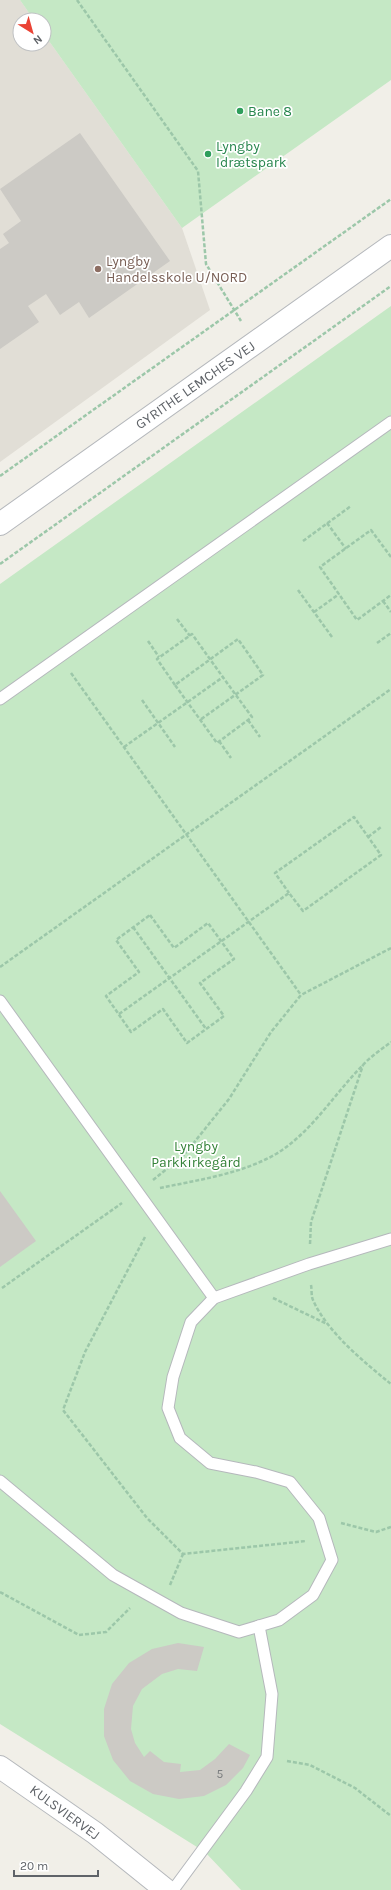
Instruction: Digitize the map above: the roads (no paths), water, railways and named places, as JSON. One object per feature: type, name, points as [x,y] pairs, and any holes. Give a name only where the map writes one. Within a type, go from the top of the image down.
[{"type":"street","name":"GYRITHE LEMCHES VEJ","points":[[0,524],[391,246]]},
{"type":"street","name":"KULSVIERVEJ","points":[[0,1767],[95,1833],[166,1890]]},
{"type":"lane","points":[[0,699],[391,422]]},
{"type":"lane","points":[[0,1001],[214,1298]]},
{"type":"lane","points":[[0,1481],[113,1575],[181,1613],[239,1632],[279,1620],[313,1595],[332,1560],[319,1518],[290,1482],[256,1472],[210,1463],[180,1438],[168,1408],[174,1377],[191,1322],[214,1298],[309,1264],[391,1239]]},
{"type":"lane","points":[[173,1890],[246,1791],[267,1758],[272,1694],[258,1626]]},
{"type":"place","name":"Bane 8","points":[[240,111]]},
{"type":"place","name":"Lyngby Idrætspark","points":[[208,154]]},
{"type":"place","name":"Lyngby Handelsskole U/NORD","points":[[98,269]]},
{"type":"park label","name":"Lyngby Parkkirkegård","points":[[196,1154]]}]
